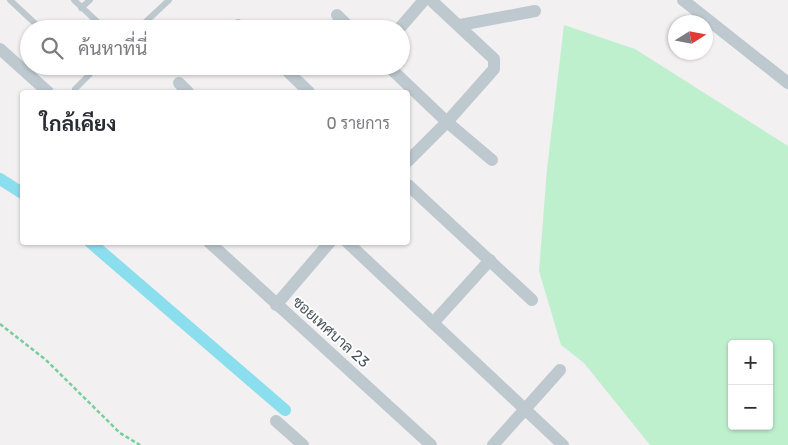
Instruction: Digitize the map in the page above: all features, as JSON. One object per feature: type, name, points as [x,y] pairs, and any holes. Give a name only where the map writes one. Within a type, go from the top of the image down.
[{"type":"street","points":[[407,20],[424,0]]},
{"type":"street","points":[[410,160],[494,69],[495,64],[494,59],[431,0]]},
{"type":"street","points":[[683,0],[788,83]]},
{"type":"street","points":[[460,26],[535,11]]},
{"type":"street","points":[[337,15],[342,20]]},
{"type":"street","points":[[0,48],[20,66]]},
{"type":"street","points":[[29,75],[46,90]]},
{"type":"street","points":[[291,75],[307,90]]},
{"type":"street","points":[[397,75],[447,122],[492,160]]},
{"type":"street","points":[[410,187],[532,300]]},
{"type":"street","name":"ซอยเทศบาล 23","points":[[212,245],[432,445]]},
{"type":"street","points":[[276,305],[327,245]]},
{"type":"street","points":[[350,245],[527,409],[563,445]]},
{"type":"street","points":[[433,323],[490,260]]},
{"type":"street","points":[[493,445],[560,370]]},
{"type":"street","points":[[276,421],[303,445]]},
{"type":"lane","points":[[10,0],[31,20]]},
{"type":"lane","points":[[74,0],[94,20]]},
{"type":"lane","points":[[81,8],[90,0]]},
{"type":"lane","points":[[148,20],[169,0]]},
{"type":"lane","points":[[76,90],[89,75]]},
{"type":"path","points":[[0,324],[46,360],[120,433],[140,445]]},
{"type":"green space","points":[[564,25],[635,49],[788,146],[788,445],[650,445],[584,363],[561,345],[539,271],[547,169]]},
{"type":"waterway","points":[[0,179],[20,192]]},
{"type":"waterway","points":[[93,245],[285,410]]}]
